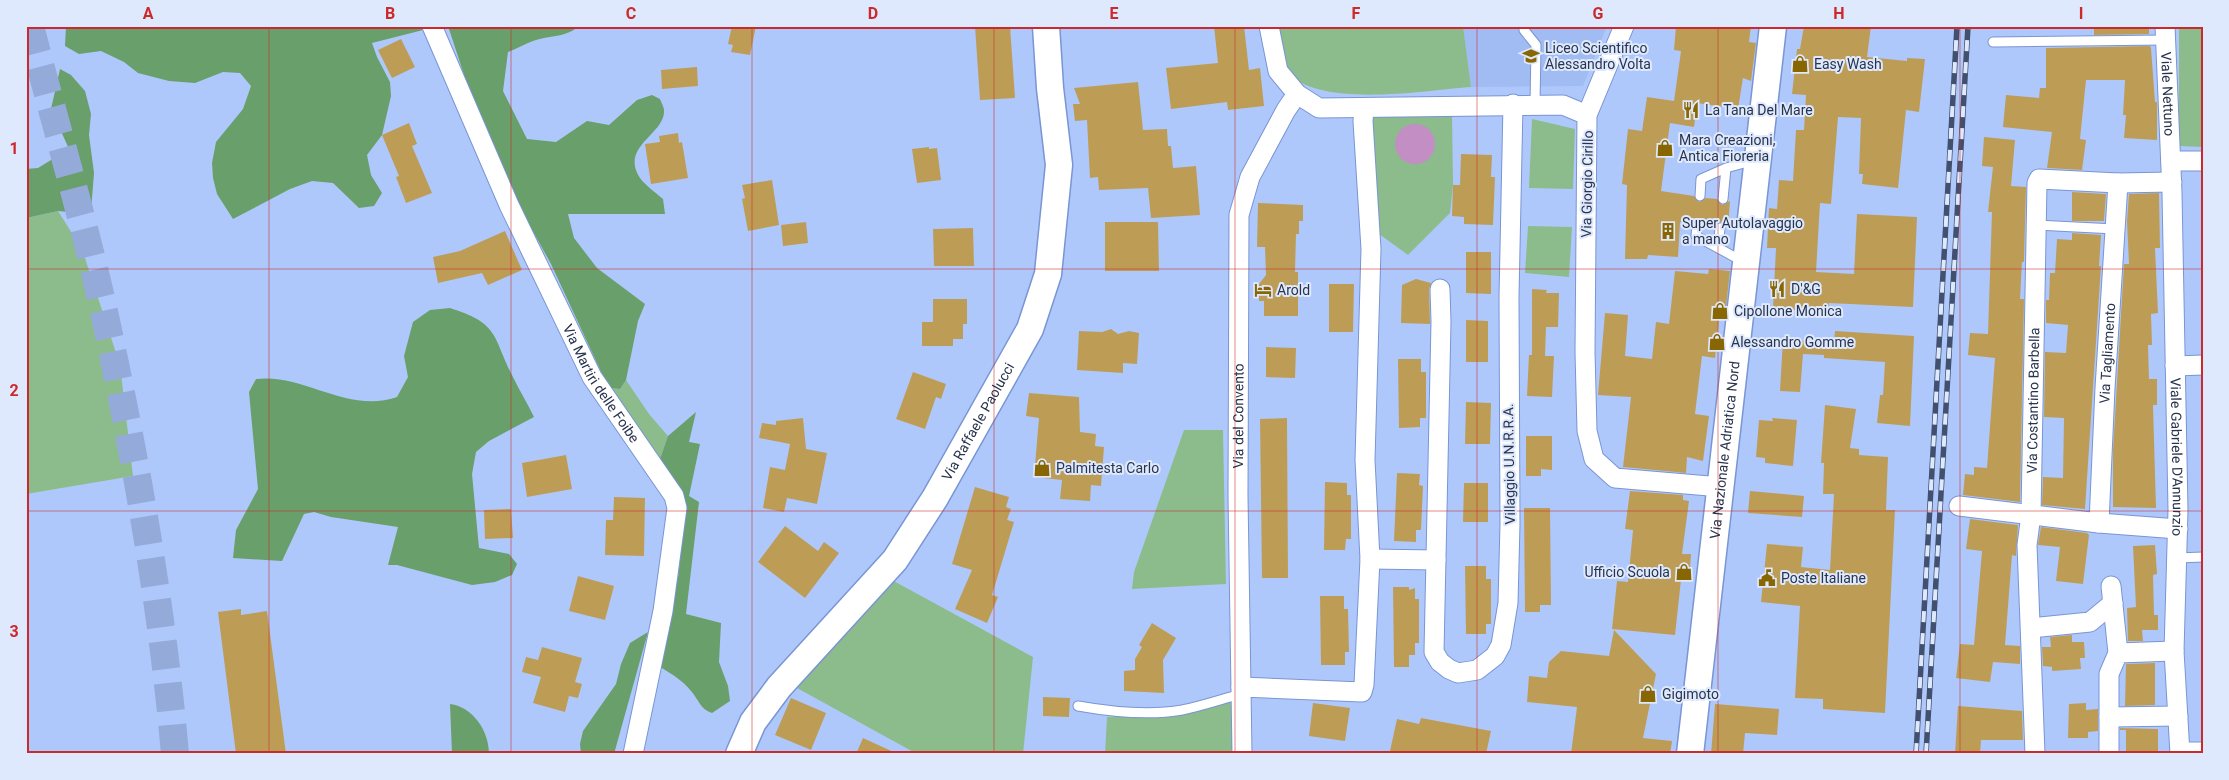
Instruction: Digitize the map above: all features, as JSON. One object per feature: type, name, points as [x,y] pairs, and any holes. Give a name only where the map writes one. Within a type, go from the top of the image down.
[{"type":"main road","name":"Via Raffaele Paolucci","points":[[739,754],[753,722],[779,687],[895,560],[935,498],[1030,329],[1048,274],[1059,165],[1050,88],[1046,26]]},
{"type":"main road","name":"Via Nazionale Adriatica Nord","points":[[1690,754],[1699,662],[1741,322],[1746,263],[1774,26]]},
{"type":"street","name":"Via Martiri delle Foibe","points":[[432,26],[509,205],[592,377],[674,496],[677,508],[663,611],[633,754]]},
{"type":"street","name":"Via Giorgio Cirillo","points":[[1269,26],[1278,71],[1297,94],[1319,108],[1513,104],[1563,105],[1587,115],[1585,352],[1587,432],[1594,459],[1615,478],[1721,487]]},
{"type":"street","points":[[1587,115],[1624,26]]},
{"type":"street","name":"Viale Nettuno","points":[[2165,33],[2170,161]]},
{"type":"street","name":"Via del Convento","points":[[1242,754],[1238,496],[1239,215],[1250,177],[1286,110],[1297,94]]},
{"type":"street","name":"Villaggio U.N.R.R.A.","points":[[1440,288],[1441,322],[1434,652],[1440,662],[1458,673],[1476,670],[1494,656],[1501,645],[1508,603],[1510,524],[1509,297],[1513,104]]},
{"type":"street","points":[[1241,690],[1362,692],[1365,677],[1370,559],[1365,460],[1371,249],[1363,121],[1364,108]]},
{"type":"street","points":[[2170,161],[2203,161]]},
{"type":"street","name":"Viale Gabriele D'Annunzio","points":[[2170,161],[2172,182],[2178,529],[2174,651],[2180,753]]},
{"type":"street","name":"Via Costantino Barbella","points":[[2035,754],[2027,545],[2031,515],[2037,183],[2039,179],[2172,182]]},
{"type":"street","name":"Via Tagliamento","points":[[2099,523],[2118,182]]},
{"type":"street","points":[[2175,366],[2203,365]]},
{"type":"street","points":[[1959,506],[2099,523],[2178,529]]},
{"type":"street","points":[[1370,559],[1436,560]]},
{"type":"street","points":[[2031,628],[2090,622],[2112,594],[2118,653],[2109,674],[2109,754]]},
{"type":"street","points":[[2118,653],[2174,651]]},
{"type":"street","points":[[2110,717],[2178,716]]},
{"type":"street","points":[[2180,753],[2203,752]]},
{"type":"lane","points":[[1524,30],[1536,45],[1535,105]]},
{"type":"lane","points":[[1993,42],[2165,33]]},
{"type":"lane","points":[[1700,196],[1701,179],[1726,168],[1758,160]]},
{"type":"lane","points":[[1723,199],[1726,168]]},
{"type":"lane","points":[[1697,224],[1696,236],[1746,263]]},
{"type":"lane","points":[[2036,225],[2115,228]]},
{"type":"lane","points":[[1718,248],[1720,228]]},
{"type":"lane","points":[[2177,558],[2203,558]]},
{"type":"lane","points":[[1078,706],[1107,712],[1132,713],[1181,710],[1241,690]]},
{"type":"shaded area","name":"Liceo Scientifico Alessandro Volta","points":[[1463,26],[1607,26],[1583,86],[1471,87]]},
{"type":"shaded area","points":[[1419,124],[1426,127],[1432,133],[1435,144],[1434,152],[1426,161],[1419,164],[1411,164],[1404,161],[1396,152],[1395,140],[1398,133],[1407,125]]},
{"type":"green space","points":[[66,26],[426,26],[427,29],[372,43],[390,82],[391,96],[382,135],[367,155],[371,175],[382,193],[374,206],[359,208],[333,183],[312,181],[290,189],[233,219],[217,194],[212,163],[216,142],[243,109],[251,86],[240,73],[223,72],[195,83],[169,81],[138,73],[124,62],[101,51],[79,54],[65,46]]},
{"type":"green space","points":[[448,26],[579,26],[569,33],[539,39],[508,52],[503,91],[527,139],[556,142],[587,121],[609,125],[637,100],[652,95],[660,99],[664,109],[663,119],[639,149],[635,157],[635,167],[642,181],[663,199],[665,214],[568,214],[574,238],[597,268],[645,304],[638,321],[626,380],[620,389],[611,388],[603,376],[551,264],[501,173],[470,93]]},
{"type":"green space","points":[[1272,26],[1463,26],[1471,87],[1373,95],[1346,94],[1321,90],[1300,82],[1286,70]]},
{"type":"green space","points":[[2179,26],[2203,26],[2203,147],[2179,146]]},
{"type":"green space","points":[[60,69],[71,75],[85,91],[91,114],[89,135],[94,173],[91,211],[79,213],[58,211],[26,218],[26,169],[38,168],[69,149],[51,109]]},
{"type":"green space","points":[[1368,112],[1452,112],[1453,185],[1450,213],[1408,255],[1375,231]]},
{"type":"green space","points":[[1532,119],[1575,129],[1573,189],[1529,188]]},
{"type":"green space","points":[[58,211],[82,249],[120,365],[133,476],[26,494],[26,218]]},
{"type":"green space","points":[[1528,226],[1572,227],[1569,277],[1525,273]]},
{"type":"green space","points":[[450,308],[466,314],[487,326],[498,342],[516,384],[534,417],[489,441],[476,452],[472,474],[479,548],[509,554],[517,564],[512,575],[495,582],[472,585],[397,565],[388,565],[398,527],[331,517],[314,512],[304,514],[282,561],[233,558],[236,530],[258,489],[249,392],[256,379],[274,379],[291,382],[361,401],[379,401],[397,397],[408,377],[404,356],[413,322],[430,310]]},
{"type":"green space","points":[[626,380],[649,414],[668,436],[660,459],[611,388],[620,389]]},
{"type":"green space","points":[[696,412],[689,442],[700,444],[689,496],[699,502],[686,614],[721,623],[719,662],[728,686],[730,701],[712,713],[702,707],[694,694],[684,684],[660,667],[659,650],[678,578],[685,517],[682,498],[660,459],[668,436]]},
{"type":"green space","points":[[1184,430],[1223,430],[1226,584],[1132,589],[1134,572]]},
{"type":"green space","points":[[890,579],[1033,657],[1023,754],[917,754],[797,688]]},
{"type":"green space","points":[[648,632],[614,754],[581,754],[580,744],[583,731],[616,684],[621,664],[630,643]]},
{"type":"green space","points":[[1232,700],[1233,754],[1105,754],[1107,717],[1135,716]]},
{"type":"green space","points":[[450,704],[466,710],[478,721],[486,737],[489,754],[452,754]]},
{"type":"building","points":[[732,26],[756,26],[750,55],[731,52],[733,45],[728,44]]},
{"type":"building","points":[[975,26],[1010,26],[1015,98],[980,100]]},
{"type":"building","points":[[1214,26],[1244,26],[1249,70],[1260,68],[1264,106],[1228,110],[1227,102],[1171,109],[1166,68],[1218,63]]},
{"type":"building","points":[[1676,26],[1751,26],[1749,42],[1756,43],[1751,81],[1743,78],[1738,109],[1697,103],[1694,127],[1670,123],[1661,191],[1694,196],[1699,202],[1706,198],[1717,199],[1722,205],[1730,201],[1728,228],[1721,222],[1714,226],[1703,225],[1702,221],[1698,218],[1694,219],[1691,223],[1680,222],[1678,257],[1648,255],[1647,259],[1625,259],[1627,185],[1622,184],[1628,129],[1642,131],[1647,97],[1674,101],[1681,51],[1674,50]]},
{"type":"building","points":[[1804,26],[1871,26],[1867,57],[1907,61],[1907,58],[1925,59],[1919,112],[1906,110],[1898,188],[1862,184],[1863,174],[1859,174],[1861,118],[1838,117],[1831,204],[1820,203],[1816,272],[1854,274],[1857,214],[1917,217],[1913,307],[1829,303],[1828,312],[1773,309],[1776,248],[1767,248],[1769,208],[1777,209],[1779,180],[1793,181],[1796,130],[1804,130],[1806,95],[1792,94],[1797,49],[1800,49]]},
{"type":"building","points":[[2094,26],[2149,26],[2149,34],[2094,35]]},
{"type":"building","points":[[401,39],[415,67],[392,78],[378,50]]},
{"type":"building","points":[[2150,46],[2155,102],[2157,102],[2157,140],[2124,138],[2126,115],[2123,115],[2125,80],[2086,80],[2080,139],[2086,140],[2082,170],[2047,168],[2052,132],[2003,127],[2006,95],[2039,98],[2040,88],[2046,88],[2046,48]]},
{"type":"building","points":[[697,67],[698,86],[662,89],[661,70]]},
{"type":"building","points":[[1138,82],[1143,130],[1167,129],[1168,146],[1171,146],[1173,168],[1196,166],[1200,215],[1151,218],[1148,188],[1099,190],[1098,177],[1090,178],[1087,120],[1075,121],[1073,104],[1080,104],[1074,88]]},
{"type":"building","points":[[409,123],[417,144],[412,146],[432,193],[406,203],[396,177],[399,176],[382,135]]},
{"type":"building","points":[[678,133],[679,143],[682,142],[688,178],[651,184],[645,144],[660,142],[659,136]]},
{"type":"building","points":[[1984,137],[2015,140],[2011,186],[2026,187],[2024,262],[2022,262],[2020,299],[2024,299],[2020,502],[1963,495],[1965,474],[1974,475],[1974,467],[1987,468],[1995,358],[1968,355],[1970,333],[1988,334],[1992,212],[1988,212],[1993,167],[1982,166]]},
{"type":"building","points":[[929,147],[929,149],[937,148],[941,180],[917,183],[912,149]]},
{"type":"building","points":[[1461,154],[1492,155],[1491,177],[1495,177],[1493,225],[1464,224],[1464,217],[1452,216],[1453,185],[1460,185]]},
{"type":"building","points":[[772,180],[779,225],[748,231],[742,199],[745,198],[742,185]]},
{"type":"building","points":[[2072,192],[2106,194],[2104,221],[2072,221]]},
{"type":"building","points":[[2159,193],[2160,248],[2155,248],[2158,313],[2151,314],[2152,345],[2148,345],[2149,379],[2157,379],[2157,405],[2153,405],[2156,508],[2113,507],[2113,450],[2124,264],[2129,264],[2127,221],[2129,194]]},
{"type":"building","points":[[1258,203],[1303,205],[1303,221],[1299,221],[1299,234],[1296,234],[1295,272],[1298,272],[1298,316],[1264,316],[1264,301],[1259,301],[1259,284],[1266,275],[1265,247],[1257,247]]},
{"type":"building","points":[[806,222],[808,243],[783,246],[781,225]]},
{"type":"building","points":[[1105,222],[1158,222],[1159,271],[1105,271]]},
{"type":"building","points":[[973,228],[974,266],[934,266],[933,229]]},
{"type":"building","points":[[505,231],[522,270],[488,285],[482,273],[438,283],[433,257],[460,251]]},
{"type":"building","points":[[2072,233],[2101,235],[2099,266],[2101,266],[2085,509],[2042,505],[2043,477],[2063,478],[2064,418],[2044,417],[2045,352],[2066,353],[2068,325],[2046,323],[2046,300],[2049,300],[2050,273],[2055,273],[2057,239],[2072,240]]},
{"type":"building","points":[[1466,252],[1491,252],[1491,294],[1466,293]]},
{"type":"building","points":[[1709,269],[1730,271],[1726,307],[1723,307],[1722,320],[1719,319],[1715,358],[1702,356],[1695,414],[1709,416],[1703,461],[1687,457],[1686,473],[1623,467],[1631,397],[1598,395],[1605,313],[1628,315],[1625,356],[1652,359],[1656,322],[1669,324],[1675,271],[1708,274]]},
{"type":"building","points":[[1416,279],[1431,283],[1429,289],[1430,324],[1401,323],[1402,285]]},
{"type":"building","points":[[1329,284],[1354,284],[1353,332],[1329,332]]},
{"type":"building","points":[[1532,289],[1547,290],[1546,293],[1559,293],[1558,327],[1546,327],[1545,356],[1554,356],[1552,397],[1527,396],[1529,355],[1532,355]]},
{"type":"building","points":[[933,299],[967,299],[967,324],[963,324],[963,339],[953,339],[953,346],[922,346],[922,322],[933,322]]},
{"type":"building","points":[[1466,320],[1488,321],[1488,362],[1466,362]]},
{"type":"building","points":[[1111,329],[1118,334],[1129,331],[1139,333],[1137,364],[1123,363],[1123,373],[1077,370],[1079,331],[1102,332]]},
{"type":"building","points":[[1835,331],[1914,336],[1910,426],[1877,423],[1880,395],[1883,395],[1885,362],[1824,358],[1824,355],[1803,354],[1800,392],[1780,391],[1783,339],[1834,343]]},
{"type":"building","points":[[1266,347],[1296,348],[1295,378],[1266,377]]},
{"type":"building","points":[[1398,359],[1421,359],[1421,372],[1426,372],[1426,418],[1420,418],[1420,427],[1399,428]]},
{"type":"building","points":[[913,372],[946,384],[941,399],[936,397],[925,429],[896,419]]},
{"type":"building","points":[[1029,393],[1079,397],[1080,432],[1096,434],[1095,446],[1104,447],[1101,486],[1091,485],[1090,501],[1060,499],[1062,480],[1034,477],[1039,418],[1026,416]]},
{"type":"building","points":[[1466,402],[1491,403],[1490,444],[1465,444]]},
{"type":"building","points":[[1825,405],[1856,409],[1850,448],[1859,449],[1859,455],[1888,457],[1886,510],[1895,510],[1885,713],[1823,709],[1823,699],[1795,698],[1800,606],[1761,602],[1767,544],[1803,547],[1801,567],[1830,570],[1834,494],[1823,494],[1824,463],[1821,463]]},
{"type":"building","points":[[803,418],[806,449],[827,453],[817,504],[787,498],[784,512],[763,508],[770,467],[785,470],[790,444],[759,438],[762,423],[776,425],[776,421]]},
{"type":"building","points":[[1287,418],[1288,578],[1262,578],[1260,419]]},
{"type":"building","points":[[1772,418],[1797,420],[1793,466],[1765,463],[1765,458],[1756,457],[1759,420],[1773,421]]},
{"type":"building","points":[[1526,436],[1552,436],[1552,470],[1541,469],[1541,476],[1526,476]]},
{"type":"building","points":[[566,455],[572,489],[527,497],[522,463]]},
{"type":"building","points":[[1397,473],[1420,474],[1419,485],[1423,486],[1421,530],[1416,530],[1416,542],[1394,541]]},
{"type":"building","points":[[1325,482],[1347,483],[1347,495],[1351,495],[1351,539],[1346,539],[1345,550],[1324,550]]},
{"type":"building","points":[[1464,483],[1488,483],[1488,522],[1463,522]]},
{"type":"building","points":[[975,487],[1009,497],[1006,507],[1011,509],[1007,520],[1014,522],[992,595],[998,597],[987,623],[955,609],[972,570],[952,564]]},
{"type":"building","points":[[1630,491],[1683,495],[1683,500],[1689,501],[1682,554],[1691,554],[1689,581],[1681,580],[1675,635],[1612,629],[1617,581],[1628,582],[1633,530],[1625,529]]},
{"type":"building","points":[[1750,491],[1804,496],[1802,517],[1748,513]]},
{"type":"building","points":[[614,497],[645,498],[644,556],[605,555],[606,520],[613,520]]},
{"type":"building","points":[[1524,508],[1550,508],[1551,605],[1540,605],[1540,612],[1525,612]]},
{"type":"building","points":[[511,509],[513,538],[485,539],[484,510]]},
{"type":"building","points":[[1970,519],[2018,525],[2016,556],[2012,555],[2005,645],[2020,646],[2020,664],[1993,662],[1990,682],[1956,678],[1960,644],[1974,645],[1982,551],[1966,549]]},
{"type":"building","points":[[785,526],[818,551],[824,542],[839,553],[805,598],[758,562]]},
{"type":"building","points":[[2041,527],[2087,533],[2089,535],[2083,584],[2056,581],[2060,547],[2038,545]]},
{"type":"building","points":[[2155,545],[2157,574],[2153,575],[2154,615],[2158,615],[2158,630],[2142,630],[2143,641],[2128,641],[2127,608],[2136,607],[2133,546]]},
{"type":"building","points":[[1465,566],[1486,566],[1486,579],[1491,579],[1491,624],[1486,624],[1486,634],[1466,634]]},
{"type":"building","points":[[578,576],[614,586],[605,620],[569,611]]},
{"type":"building","points":[[1393,587],[1409,587],[1409,590],[1415,588],[1415,599],[1419,599],[1419,643],[1415,643],[1415,655],[1409,655],[1409,667],[1394,667]]},
{"type":"building","points":[[1320,596],[1344,596],[1344,609],[1348,609],[1349,652],[1345,652],[1345,665],[1321,665]]},
{"type":"building","points":[[241,609],[241,615],[267,611],[286,754],[236,754],[218,612]]},
{"type":"building","points":[[1152,623],[1176,638],[1163,660],[1164,693],[1124,691],[1124,671],[1135,670],[1135,659],[1142,647],[1139,645]]},
{"type":"building","points":[[1614,630],[1656,674],[1643,738],[1672,741],[1670,754],[1571,754],[1577,707],[1527,702],[1529,676],[1547,678],[1549,662],[1561,651],[1609,656]]},
{"type":"building","points":[[2072,635],[2072,642],[2084,642],[2085,658],[2080,658],[2081,669],[2052,671],[2052,667],[2043,666],[2042,647],[2051,647],[2050,637]]},
{"type":"building","points":[[542,647],[582,658],[575,682],[582,684],[578,698],[569,696],[565,712],[533,703],[541,677],[522,672],[526,657],[538,660]]},
{"type":"building","points":[[2155,663],[2155,705],[2125,706],[2126,664]]},
{"type":"building","points":[[1043,697],[1070,698],[1069,717],[1043,716]]},
{"type":"building","points":[[791,698],[826,713],[811,750],[775,735]]},
{"type":"building","points":[[1313,703],[1350,708],[1345,741],[1309,736]]},
{"type":"building","points":[[2086,703],[2086,710],[2098,709],[2098,731],[2088,732],[2088,738],[2068,738],[2069,704]]},
{"type":"building","points":[[1715,704],[1779,709],[1777,735],[1745,733],[1743,754],[1711,754]]},
{"type":"building","points":[[1958,706],[2022,711],[2023,740],[1981,740],[1980,754],[1955,754]]},
{"type":"building","points":[[1421,718],[1491,731],[1486,754],[1405,754],[1390,751],[1397,719],[1419,724]]},
{"type":"building","points":[[2120,728],[2158,729],[2158,754],[2126,754],[2126,730],[2120,730]]},
{"type":"building","points":[[863,738],[898,754],[856,754]]},
{"type":"tunnel","points":[[30,26],[95,272],[126,418],[155,586],[175,754]]},
{"type":"railway","points":[[1916,754],[1957,26]]},
{"type":"railway","points":[[1926,754],[1968,26]]},
{"type":"place","name":"Liceo Scientifico Alessandro Volta","points":[[1531,56]]},
{"type":"place","name":"Easy Wash","points":[[1800,64]]},
{"type":"place","name":"La Tana Del Mare","points":[[1691,110]]},
{"type":"place","name":"Mara Creazioni, Antica Fioreria","points":[[1665,148]]},
{"type":"place","name":"Super Autolavaggio a mano","points":[[1668,231]]},
{"type":"place","name":"D'&G","points":[[1777,289]]},
{"type":"place","name":"Arold","points":[[1263,290]]},
{"type":"place","name":"Cipollone Monica","points":[[1720,311]]},
{"type":"place","name":"Alessandro Gomme","points":[[1717,342]]},
{"type":"place","name":"Palmitesta Carlo","points":[[1042,468]]},
{"type":"place","name":"Ufficio Scuola","points":[[1684,572]]},
{"type":"place","name":"Poste Italiane","points":[[1767,578]]},
{"type":"place","name":"Gigimoto","points":[[1648,694]]}]
